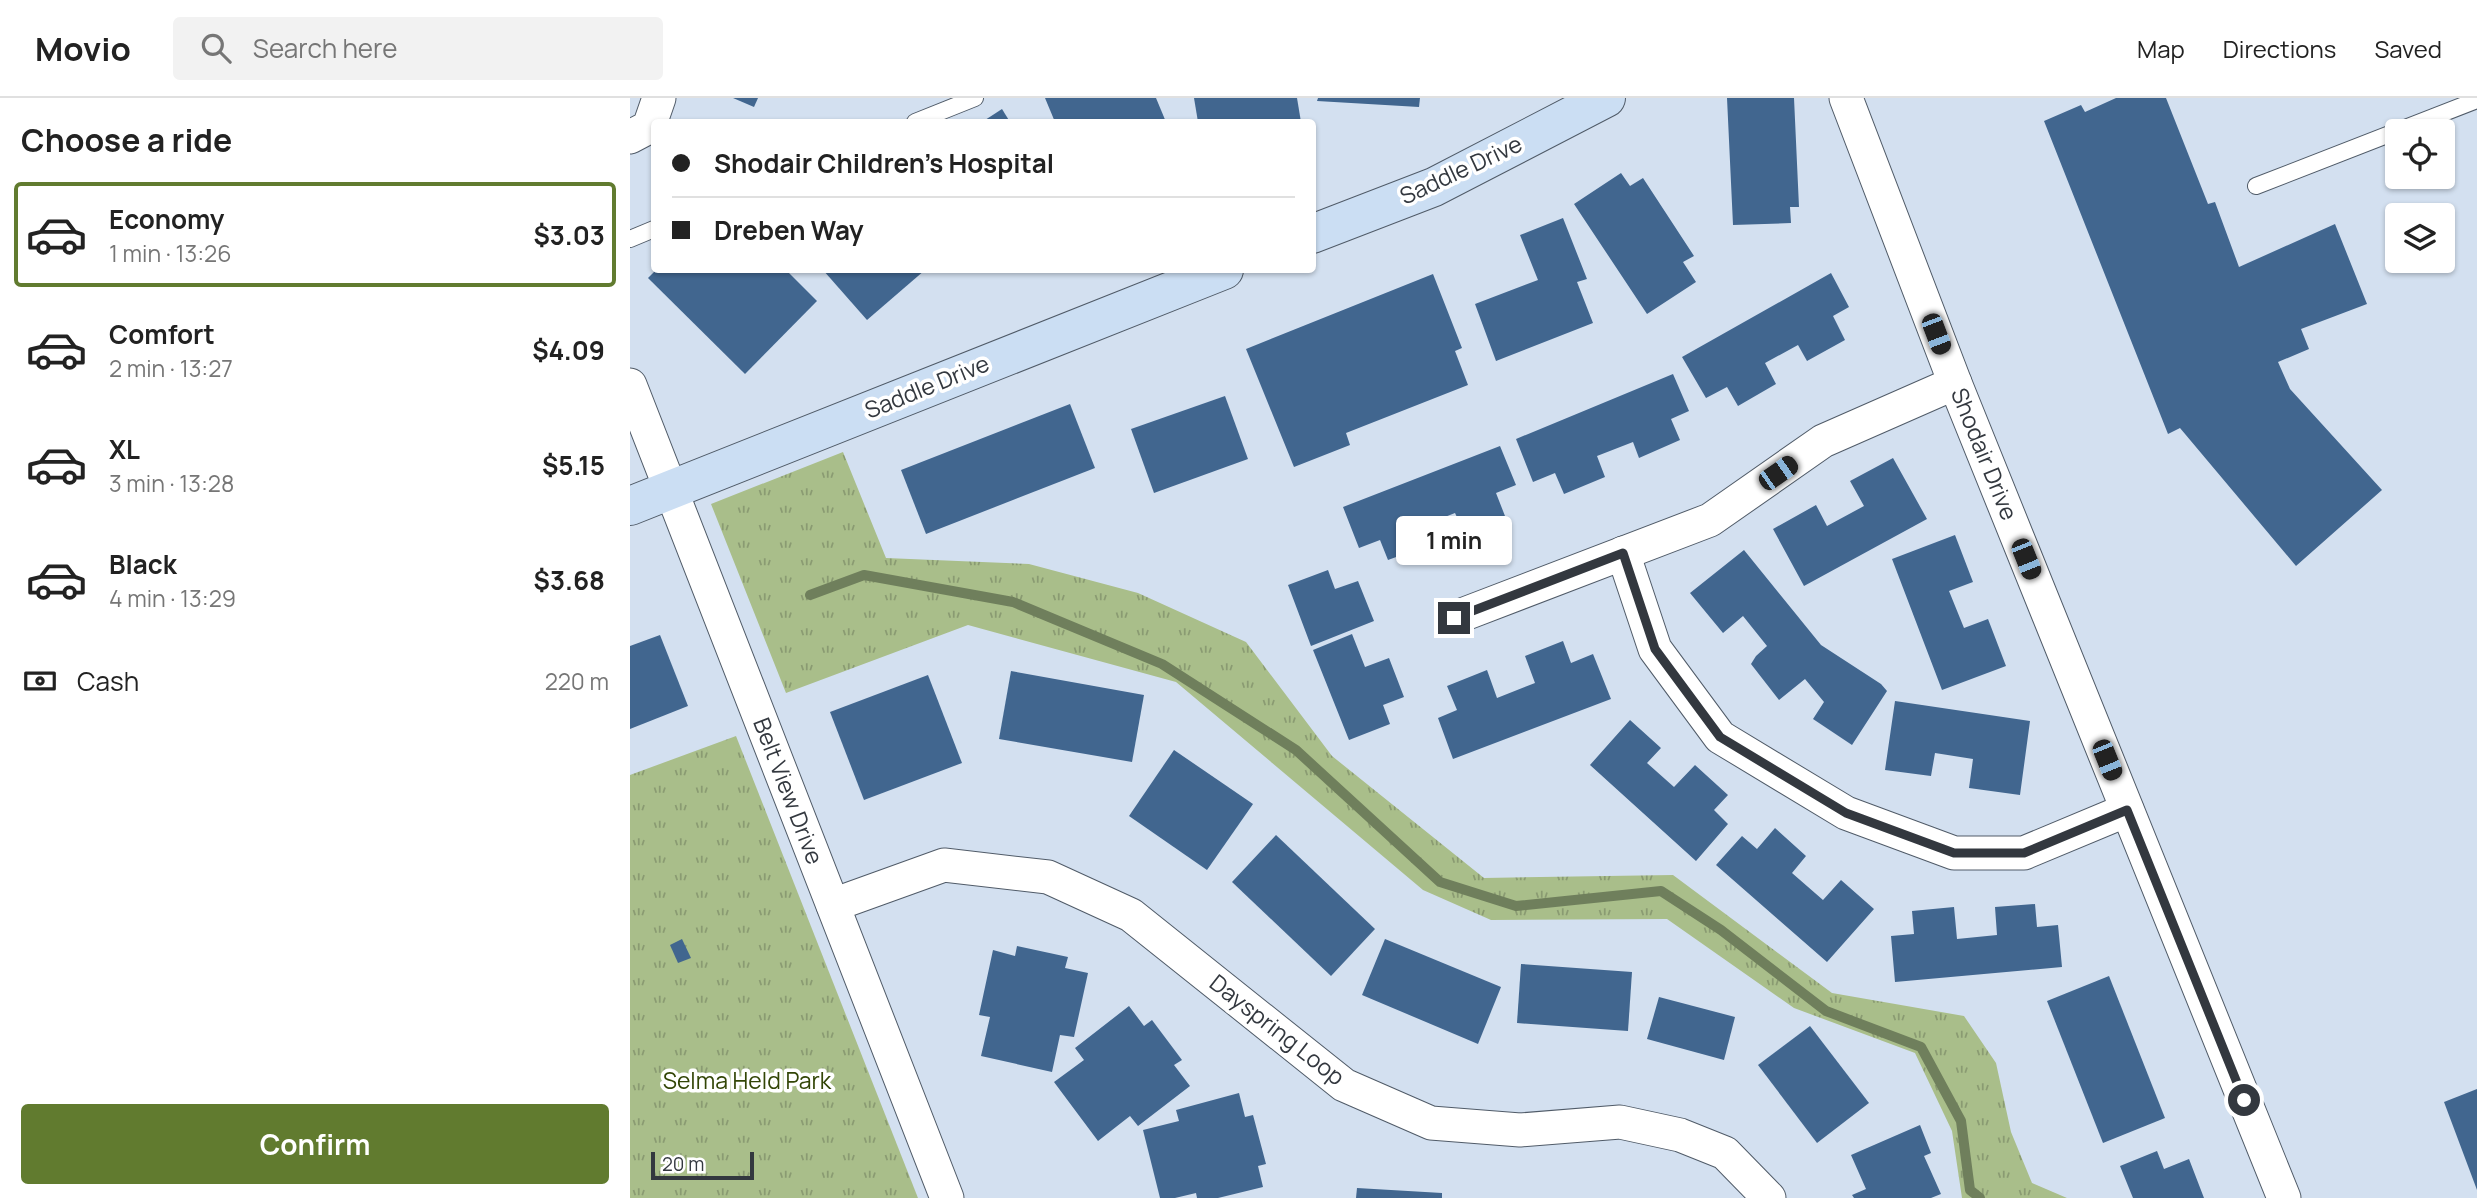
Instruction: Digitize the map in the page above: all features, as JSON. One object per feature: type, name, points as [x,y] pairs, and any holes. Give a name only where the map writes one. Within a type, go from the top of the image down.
[{"type":"street","points":[[652,119],[659,98]]},
{"type":"street","name":"Saddle Drive","points":[[1316,232],[1434,187],[1606,98]]},
{"type":"street","name":"Shodair Drive","points":[[1846,98],[1955,383],[2284,1198]]},
{"type":"street","points":[[630,137],[649,127],[651,121]]},
{"type":"street","name":"Saddle Drive","points":[[630,506],[1216,273]]},
{"type":"street","points":[[1454,618],[1710,520],[1823,441],[1955,383]]},
{"type":"street","name":"Belt View Drive","points":[[630,385],[947,1198]]},
{"type":"street","points":[[1623,553],[1655,649],[1720,737],[1846,813],[1954,853],[2024,853],[2127,810]]},
{"type":"street","name":"Dayspring Loop","points":[[833,905],[944,865],[1048,877],[1131,915],[1344,1085],[1431,1123],[1520,1129],[1620,1122],[1680,1135],[1725,1153],[1769,1198]]},
{"type":"lane","points":[[922,119],[975,98]]},
{"type":"lane","points":[[2256,186],[2477,100]]},
{"type":"lane","points":[[630,239],[651,230]]},
{"type":"green space","points":[[843,452],[886,558],[1029,564],[1138,593],[1246,642],[1332,756],[1484,878],[1673,875],[1832,993],[1964,1016],[1996,1063],[2011,1132],[2032,1183],[2067,1198],[1962,1198],[1952,1131],[1915,1053],[1794,1008],[1667,919],[1491,920],[1423,890],[1176,682],[968,625],[786,693],[711,504]]},
{"type":"green space","name":"Selma Held Park","points":[[736,736],[918,1198],[630,1198],[630,775]]},
{"type":"building","points":[[733,98],[758,98],[754,107]]},
{"type":"building","points":[[1045,98],[1156,98],[1165,119],[1054,119]]},
{"type":"building","points":[[1194,98],[1297,98],[1300,119],[1198,119]]},
{"type":"building","points":[[1318,98],[1420,98],[1419,107],[1317,101]]},
{"type":"building","points":[[1727,98],[1794,98],[1799,207],[1790,207],[1791,223],[1733,225]]},
{"type":"building","points":[[2116,98],[2166,98],[2208,204],[2215,202],[2239,267],[2335,224],[2367,304],[2301,329],[2309,349],[2278,362],[2290,389],[2382,490],[2296,566],[2180,428],[2168,434],[2044,121],[2081,105],[2085,112]]},
{"type":"building","points":[[1002,109],[1008,119],[987,119]]},
{"type":"building","points":[[1621,173],[1630,186],[1643,178],[1694,256],[1683,262],[1696,282],[1647,314],[1574,204]]},
{"type":"building","points":[[1563,218],[1587,279],[1577,282],[1593,323],[1496,361],[1475,304],[1538,280],[1520,235]]},
{"type":"building","points":[[653,273],[789,273],[817,301],[745,374],[648,278]]},
{"type":"building","points":[[826,273],[922,273],[867,320]]},
{"type":"building","points":[[1831,273],[1849,307],[1833,316],[1845,340],[1807,361],[1798,345],[1765,363],[1776,384],[1738,406],[1727,387],[1706,398],[1682,357]]},
{"type":"building","points":[[1433,274],[1462,348],[1455,351],[1468,385],[1346,433],[1350,445],[1294,467],[1246,349]]},
{"type":"building","points":[[1673,374],[1689,411],[1671,419],[1680,440],[1639,458],[1633,442],[1597,456],[1605,477],[1564,494],[1555,473],[1533,482],[1516,439]]},
{"type":"building","points":[[1225,396],[1248,459],[1154,493],[1131,429]]},
{"type":"building","points":[[1070,404],[1095,468],[926,534],[901,470]]},
{"type":"building","points":[[1500,446],[1516,485],[1496,493],[1505,516],[1464,532],[1455,513],[1422,526],[1429,545],[1388,560],[1380,540],[1359,548],[1343,507]]},
{"type":"building","points":[[1893,458],[1927,519],[1804,586],[1773,529],[1816,505],[1827,526],[1864,506],[1850,481]]},
{"type":"building","points":[[1955,535],[1973,582],[1949,591],[1964,628],[1988,619],[2006,666],[1942,690],[1892,559]]},
{"type":"building","points":[[1744,550],[1821,645],[1881,684],[1887,691],[1852,745],[1813,719],[1824,702],[1805,679],[1779,700],[1751,664],[1767,646],[1743,616],[1723,633],[1690,593]]},
{"type":"building","points":[[1328,570],[1335,589],[1358,581],[1374,621],[1311,646],[1288,585]]},
{"type":"building","points":[[1352,634],[1365,667],[1389,658],[1404,697],[1383,705],[1390,724],[1349,740],[1313,650]]},
{"type":"building","points":[[660,635],[688,706],[630,729],[630,646]]},
{"type":"building","points":[[1563,641],[1571,663],[1593,654],[1611,699],[1453,759],[1438,718],[1457,710],[1447,686],[1487,670],[1497,698],[1535,683],[1525,656]]},
{"type":"building","points":[[1011,671],[1144,695],[1132,762],[999,739]]},
{"type":"building","points":[[928,675],[962,763],[864,800],[830,712]]},
{"type":"building","points":[[1895,701],[2030,721],[2020,795],[1969,788],[1973,759],[1935,753],[1931,776],[1885,770]]},
{"type":"building","points":[[1630,720],[1661,748],[1647,763],[1674,787],[1695,765],[1728,795],[1714,810],[1728,824],[1696,861],[1590,765]]},
{"type":"building","points":[[1174,750],[1253,804],[1207,870],[1129,816]]},
{"type":"building","points":[[1775,828],[1806,856],[1792,873],[1823,900],[1841,880],[1874,909],[1827,962],[1716,865],[1742,836],[1757,849]]},
{"type":"building","points":[[1276,835],[1375,929],[1331,976],[1232,882]]},
{"type":"building","points":[[2035,904],[2037,927],[2058,925],[2062,967],[1895,982],[1891,936],[1914,934],[1912,911],[1954,907],[1957,939],[1997,935],[1995,907]]},
{"type":"building","points":[[682,939],[691,958],[678,963],[670,945]]},
{"type":"building","points":[[1385,939],[1501,987],[1478,1044],[1362,995]]},
{"type":"building","points":[[1017,946],[1068,957],[1065,968],[1088,973],[1074,1037],[1060,1035],[1052,1072],[981,1056],[990,1017],[979,1015],[993,950],[1015,956]]},
{"type":"building","points":[[1521,964],[1632,972],[1628,1031],[1517,1023]]},
{"type":"building","points":[[2109,976],[2165,1118],[2103,1143],[2047,1001]]},
{"type":"building","points":[[1659,997],[1735,1017],[1724,1060],[1647,1039]]},
{"type":"building","points":[[1129,1006],[1144,1026],[1152,1020],[1182,1060],[1174,1065],[1190,1086],[1138,1126],[1130,1116],[1098,1141],[1054,1082],[1084,1060],[1075,1048]]},
{"type":"building","points":[[1810,1026],[1869,1103],[1817,1143],[1758,1065]]},
{"type":"building","points":[[2477,1089],[2477,1190],[2444,1102]]},
{"type":"building","points":[[1239,1093],[1245,1117],[1253,1115],[1266,1164],[1258,1166],[1263,1187],[1218,1198],[1197,1198],[1196,1193],[1160,1198],[1143,1130],[1179,1121],[1176,1110]]},
{"type":"building","points":[[1920,1125],[1931,1153],[1924,1156],[1941,1194],[1931,1198],[1854,1198],[1852,1195],[1866,1189],[1851,1155]]},
{"type":"building","points":[[2157,1151],[2164,1169],[2189,1159],[2204,1198],[2133,1198],[2120,1166]]},
{"type":"building","points":[[1357,1188],[1442,1193],[1442,1198],[1356,1198]]},
{"type":"waterway","points":[[810,595],[864,575],[1013,602],[1162,664],[1296,750],[1440,882],[1516,906],[1661,891],[1721,930],[1826,1011],[1921,1047],[1961,1121],[1970,1190],[1980,1198]]},
{"type":"route","points":[[1454,618],[1623,553],[1655,649],[1720,737],[1846,813],[1954,853],[2024,853],[2127,810],[2244,1100]]}]
